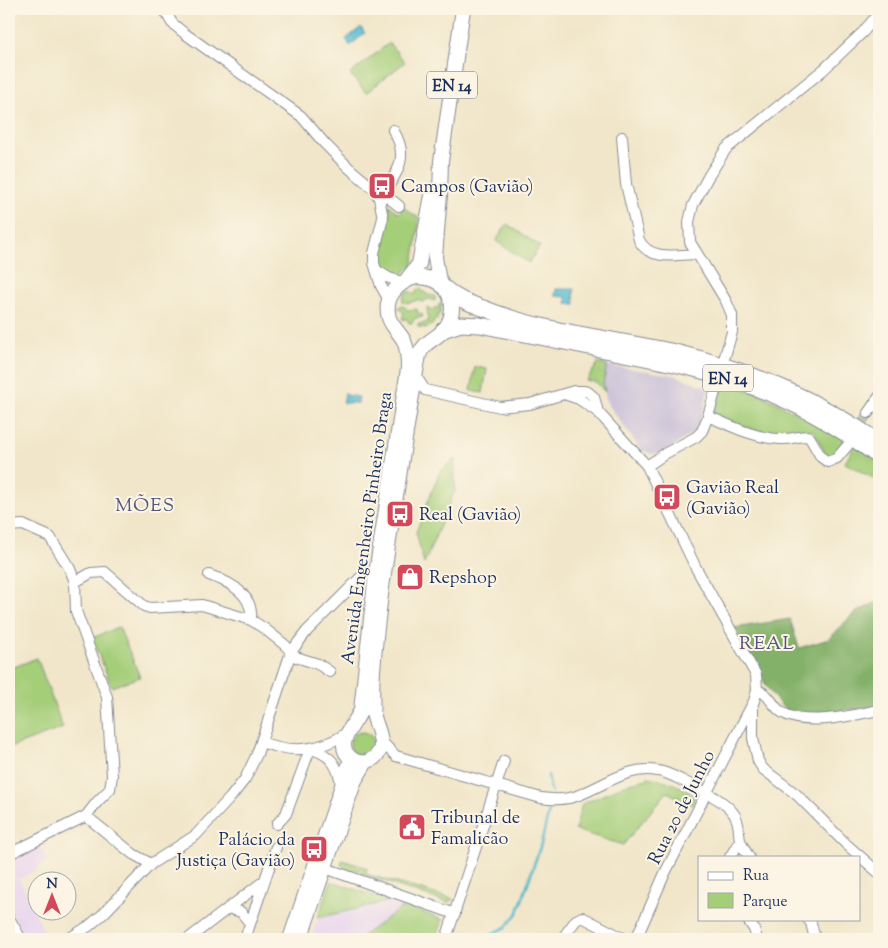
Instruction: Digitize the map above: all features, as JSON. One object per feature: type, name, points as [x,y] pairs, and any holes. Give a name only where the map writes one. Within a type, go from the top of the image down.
[{"type":"highway","name":"EN 14","points":[[444,288],[455,297],[494,313],[526,323],[678,353],[730,366],[783,386],[854,424],[879,442]]},
{"type":"highway","name":"EN 14","points":[[438,334],[461,324],[480,325],[637,356],[713,374],[761,390],[801,408],[846,434],[879,457]]},
{"type":"main road","name":"EN 14","points":[[444,288],[438,276],[434,257],[441,160],[463,9]]},
{"type":"main road","name":"EN 14","points":[[389,300],[392,293],[419,264],[432,192],[441,160]]},
{"type":"main road","name":"EN 14","points":[[405,280],[426,277],[435,280],[444,288]]},
{"type":"main road","name":"Avenida Engenheiro Pinheiro Braga","points":[[379,737],[373,703],[374,664],[385,565],[415,375],[421,350],[438,334],[451,314],[450,297],[444,288]]},
{"type":"main road","name":"Avenida Engenheiro Pinheiro Braga","points":[[351,759],[344,750],[344,738],[358,717],[362,704],[376,573],[408,368],[408,355],[404,341],[389,318],[389,300]]},
{"type":"main road","name":"EN 14","points":[[399,332],[415,340],[425,340],[438,334]]},
{"type":"main road","points":[[300,939],[355,780],[369,761],[379,752],[379,737],[369,726],[357,726],[349,731]]},
{"type":"main road","points":[[290,939],[351,759],[361,763],[369,761]]},
{"type":"street","points":[[164,9],[172,23],[184,33],[301,116],[331,150],[379,193],[399,206]]},
{"type":"street","points":[[725,356],[732,332],[732,315],[726,301],[696,254],[688,237],[691,212],[708,177],[719,159],[732,144],[823,70],[879,13]]},
{"type":"street","points":[[379,193],[397,174],[401,160],[399,140],[393,130]]},
{"type":"street","points":[[622,136],[626,184],[639,240],[643,248],[657,255],[696,254]]},
{"type":"street","points":[[379,193],[383,218],[374,253],[376,270],[381,286],[389,300]]},
{"type":"street","points":[[376,270],[389,278],[405,280]]},
{"type":"street","points":[[415,375],[425,390],[500,407],[530,404],[564,394],[582,395],[588,392],[594,397],[598,412],[647,466],[696,568],[756,675],[757,690],[767,694],[779,710],[806,720],[840,717],[879,710]]},
{"type":"street","points":[[647,466],[666,453],[696,437],[702,431],[718,382]]},
{"type":"street","points":[[412,400],[425,390]]},
{"type":"street","points":[[868,414],[879,397]]},
{"type":"street","points":[[708,416],[742,432],[755,435],[780,440],[807,436],[821,457],[826,461],[835,460],[848,445]]},
{"type":"street","points":[[9,526],[23,525],[50,537],[70,569],[75,582],[76,611],[107,698],[112,776],[110,789],[86,816],[9,854]]},
{"type":"street","points":[[75,582],[91,573],[105,572],[144,606],[150,608],[202,605],[251,620],[265,629],[296,657],[318,664],[330,672]]},
{"type":"street","points":[[68,939],[89,926],[151,864],[189,840],[208,823],[245,779],[261,742],[291,652],[307,631],[363,576],[376,573]]},
{"type":"street","points":[[209,575],[235,586],[241,591],[250,606],[251,620]]},
{"type":"street","name":"Rua 20 de Junho","points":[[639,938],[662,880],[754,701],[757,690]]},
{"type":"street","points":[[754,701],[753,738],[758,761],[763,769],[796,794],[860,856]]},
{"type":"street","points":[[742,724],[753,738]]},
{"type":"street","points":[[261,742],[284,749],[310,748],[329,744],[349,731]]},
{"type":"street","points":[[379,737],[396,756]]},
{"type":"street","points":[[310,748],[324,754],[335,763],[340,774],[342,787]]},
{"type":"street","points":[[278,824],[286,814],[310,748]]},
{"type":"street","points":[[369,761],[396,756],[541,798],[555,800],[578,796],[626,773],[646,769],[659,771],[706,792],[734,813],[738,821],[740,841],[748,856]]},
{"type":"street","points":[[446,939],[504,760]]},
{"type":"street","points":[[86,816],[133,854],[151,864]]},
{"type":"street","points":[[731,856],[740,841]]},
{"type":"street","points":[[245,939],[276,847]]},
{"type":"street","points":[[860,856],[879,873]]},
{"type":"street","points":[[324,868],[455,914]]},
{"type":"street","points":[[188,939],[264,881]]},
{"type":"street","points":[[228,908],[241,912],[250,923]]},
{"type":"street","points":[[562,939],[576,920],[582,917],[624,939]]},
{"type":"street","points":[[9,918],[21,939]]},
{"type":"street","points":[[748,920],[754,929],[757,939]]},
{"type":"street","points":[[809,920],[815,939]]},
{"type":"shaded area","points":[[607,365],[674,375],[709,388],[701,419],[694,432],[663,453],[651,454],[642,451],[607,403],[603,384]]},
{"type":"shaded area","points":[[37,845],[48,860],[38,867],[39,869],[37,870],[28,870],[28,874],[19,879],[28,898],[28,920],[39,920],[48,939],[27,939],[9,909],[9,858]]},
{"type":"shaded area","points":[[331,881],[443,920],[436,939],[311,939]]},
{"type":"green space","points":[[389,43],[405,62],[366,93],[350,74]]},
{"type":"green space","points":[[389,205],[399,213],[403,207],[420,219],[413,265],[397,278],[384,271],[382,263]]},
{"type":"green space","points":[[507,224],[540,246],[529,263],[496,241]]},
{"type":"green space","points":[[420,289],[428,295],[435,296],[435,301],[429,299],[422,302],[417,300],[409,303],[403,302],[403,297],[407,291],[415,295],[417,290]]},
{"type":"green space","points":[[441,303],[441,312],[437,317],[438,320],[435,319],[433,324],[427,328],[418,327],[418,324],[428,321],[427,307],[432,311],[435,307],[438,309]]},
{"type":"green space","points":[[402,305],[408,310],[417,309],[418,313],[422,314],[423,317],[415,318],[412,323],[409,323],[406,318],[402,319],[404,313],[398,308]]},
{"type":"green space","points":[[598,363],[607,365],[603,384],[605,392],[596,382],[586,381]]},
{"type":"green space","points":[[475,367],[487,369],[483,393],[471,391]]},
{"type":"green space","points":[[724,385],[756,392],[846,438],[830,458],[825,453],[814,431],[778,434],[749,428],[722,418],[713,414]]},
{"type":"green space","points":[[855,445],[879,462],[879,481],[845,463]]},
{"type":"green space","points":[[455,458],[455,490],[424,564],[416,532],[439,473]]},
{"type":"green space","points":[[879,601],[879,707],[800,714],[789,712],[774,697],[734,628],[790,619],[799,648],[829,639],[853,614]]},
{"type":"green space","points":[[119,627],[140,677],[112,687],[92,638]]},
{"type":"green space","points":[[37,658],[63,728],[9,748],[9,669]]},
{"type":"green space","points":[[362,732],[367,733],[373,739],[373,749],[367,755],[362,756],[357,755],[351,749],[350,744],[351,739],[357,733]]},
{"type":"green space","points":[[648,777],[687,790],[695,798],[692,805],[667,792],[623,845],[575,830],[582,804]]},
{"type":"green space","points":[[342,860],[367,868],[366,874],[453,899],[448,903],[362,874],[363,872],[354,869],[353,872],[341,865]]},
{"type":"green space","points":[[331,881],[390,901],[318,918]]},
{"type":"green space","points":[[404,906],[443,920],[436,939],[358,939]]},
{"type":"water","points":[[361,27],[365,33],[350,46],[346,39]]},
{"type":"water","points":[[556,289],[574,289],[575,304],[567,304],[566,297],[555,296]]},
{"type":"water","points":[[345,392],[347,395],[359,397],[358,403],[343,403]]},
{"type":"waterway","points":[[548,775],[552,792]]},
{"type":"waterway","points":[[481,939],[506,927],[518,912],[541,844],[549,811]]},
{"type":"tunnel","points":[[855,434],[868,413]]},
{"type":"place","name":"Campos (Gavião)","points":[[382,186]]},
{"type":"place","name":"Gavião Real (Gavião)","points":[[667,497]]},
{"type":"place","name":"Real (Gavião)","points":[[400,514]]},
{"type":"place","name":"Repshop","points":[[410,577]]},
{"type":"place","name":"Tribunal de Famalicão","points":[[412,827]]},
{"type":"place","name":"Palácio da Justiça (Gavião)","points":[[314,849]]},
{"type":"district","name":"MÕES","points":[[145,504]]},
{"type":"district","name":"REAL","points":[[767,642]]}]
